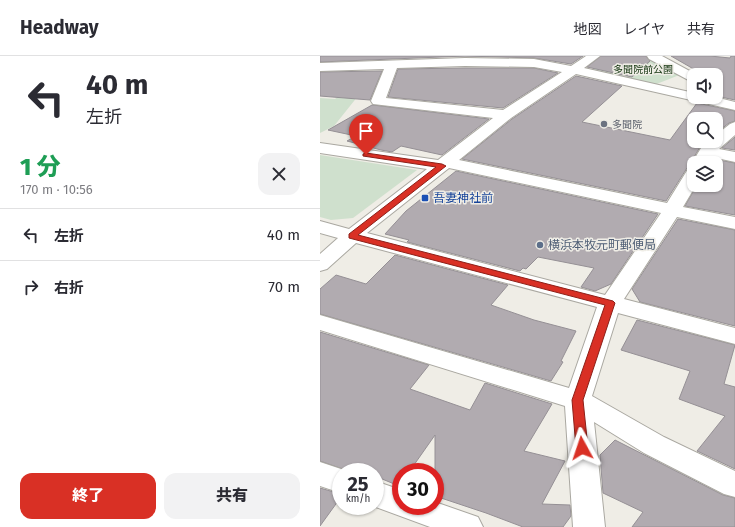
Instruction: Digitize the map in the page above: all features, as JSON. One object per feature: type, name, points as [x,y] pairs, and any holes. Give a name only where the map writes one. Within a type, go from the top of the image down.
[{"type":"street","points":[[338,67],[356,56]]},
{"type":"street","points":[[320,265],[352,236],[506,115],[594,56]]},
{"type":"street","points":[[653,56],[687,75]]},
{"type":"street","points":[[320,67],[465,62],[527,63],[574,70],[687,95]]},
{"type":"street","points":[[392,65],[387,74],[378,100],[506,115]]},
{"type":"street","points":[[723,97],[735,105]]},
{"type":"street","points":[[723,103],[735,105]]},
{"type":"street","points":[[704,156],[735,127]]},
{"type":"street","points":[[320,148],[445,164],[735,223]]},
{"type":"street","points":[[723,157],[735,157]]},
{"type":"street","points":[[588,527],[578,400],[610,303],[687,185]]},
{"type":"street","points":[[320,228],[735,336]]},
{"type":"street","points":[[320,322],[578,400],[654,445],[735,485]]},
{"type":"street","points":[[320,474],[332,478]]},
{"type":"street","points":[[434,515],[467,527]]},
{"type":"green space","name":"多聞院前公園","points":[[611,56],[649,56],[682,74],[654,85],[591,71]]},
{"type":"green space","points":[[352,85],[358,96],[334,126],[320,133],[320,98],[335,99]]},
{"type":"green space","points":[[320,155],[417,170],[353,218],[331,220],[320,217]]},
{"type":"building","points":[[320,56],[465,56],[320,62]]},
{"type":"building","points":[[465,56],[583,56],[571,64],[534,58]]},
{"type":"building","points":[[601,56],[646,56],[650,61],[632,77],[587,67]]},
{"type":"building","points":[[671,56],[710,56],[730,58],[731,56],[735,56],[735,100],[723,97],[723,68],[692,68]]},
{"type":"building","points":[[534,68],[558,73],[503,108],[388,97],[398,69]]},
{"type":"building","points":[[382,71],[370,100],[320,96],[320,72]]},
{"type":"building","points":[[576,76],[622,86],[582,122],[670,140],[687,117],[687,148],[699,148],[695,156],[687,156],[687,168],[666,201],[462,159],[512,119]]},
{"type":"building","points":[[696,104],[735,111],[735,121],[723,128],[723,112],[690,112]]},
{"type":"building","points":[[372,105],[489,119],[442,155],[401,146],[392,152],[381,150],[347,141],[356,136],[328,130]]},
{"type":"building","points":[[735,137],[735,150],[722,148]]},
{"type":"building","points":[[723,161],[735,163],[735,215],[685,206],[693,192],[723,192]]},
{"type":"building","points":[[456,171],[658,214],[611,284],[595,291],[581,287],[594,268],[538,257],[526,269],[523,268],[520,271],[407,242],[409,240],[385,234],[406,211]]},
{"type":"building","points":[[678,219],[735,230],[735,326],[640,302],[632,289]]},
{"type":"building","points":[[395,255],[508,285],[491,305],[534,320],[576,331],[561,361],[563,362],[551,381],[320,314],[320,289],[336,275],[366,284]]},
{"type":"building","points":[[637,320],[735,345],[724,384],[735,387],[735,469],[697,451],[725,416],[679,399],[690,371],[621,350]]},
{"type":"building","points":[[320,332],[429,365],[410,389],[470,410],[485,383],[552,404],[524,451],[565,461],[542,504],[570,505],[571,516],[563,527],[523,527],[444,499],[444,463],[435,463],[435,435],[415,463],[392,463],[392,483],[384,480],[384,463],[332,463],[332,465],[320,461]]},
{"type":"building","points":[[615,440],[723,495],[735,498],[735,527],[632,527],[643,512],[603,493],[600,455]]},
{"type":"building","points":[[320,488],[332,491],[332,509],[320,526]]},
{"type":"place","name":"多聞院","points":[[604,124]]},
{"type":"place","name":"吾妻神社前","points":[[425,198]]},
{"type":"place","name":"横浜本牧元町郵便局","points":[[540,245]]},
{"type":"route","points":[[366,155],[442,166],[352,236],[610,303],[578,400],[582,448]]}]
